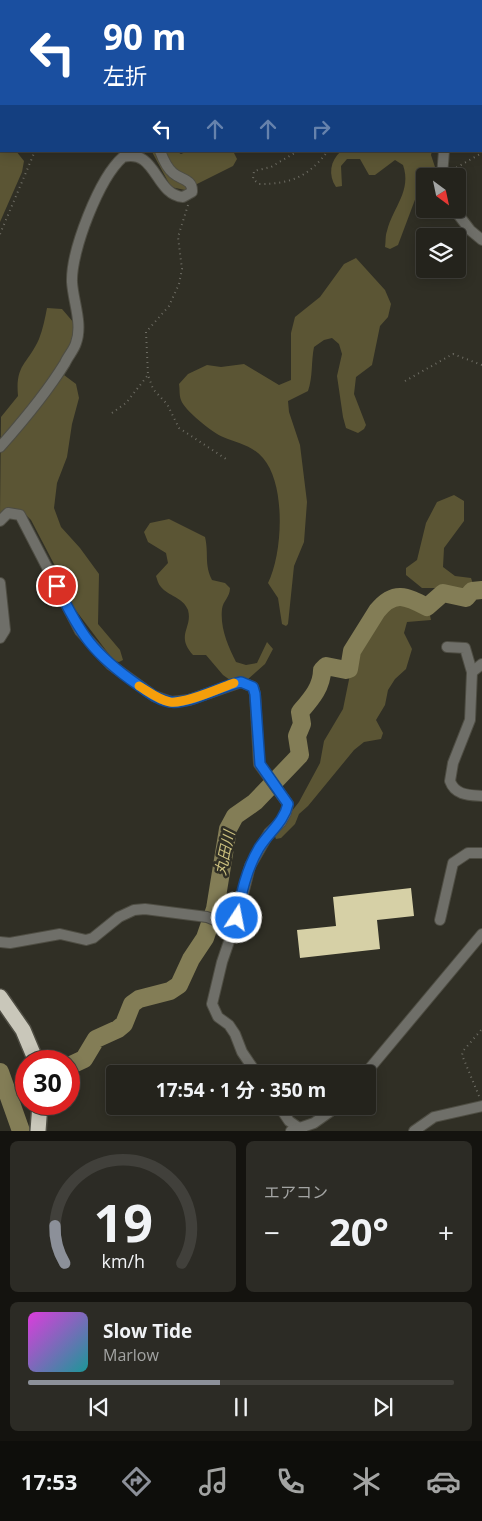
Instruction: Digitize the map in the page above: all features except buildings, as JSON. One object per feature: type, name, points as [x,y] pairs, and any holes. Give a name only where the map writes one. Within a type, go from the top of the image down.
[{"type":"highway","points":[[0,997],[23,1030],[31,1050]]},
{"type":"highway","points":[[38,1129],[39,1115]]},
{"type":"street","points":[[0,447],[17,430],[50,386],[76,342],[78,326],[72,282],[73,261],[107,174],[123,158],[137,156],[145,160],[170,193],[177,197],[188,196],[192,192],[192,186],[189,181],[174,174],[161,152]]},
{"type":"street","points":[[442,168],[444,152]]},
{"type":"street","points":[[461,218],[470,230],[482,240]]},
{"type":"street","points":[[0,521],[8,512],[20,515],[74,622],[88,643],[111,665],[154,696],[172,702],[189,700],[241,682],[253,687],[260,764],[288,804],[281,822],[269,833],[250,866],[222,962],[212,1004],[218,1017],[229,1025],[235,1034],[242,1052],[251,1065]]},
{"type":"street","points":[[0,583],[4,616],[4,630],[0,638]]},
{"type":"street","points":[[447,647],[465,648],[472,672],[470,720],[453,763],[450,781],[457,791],[465,795],[482,796]]},
{"type":"street","points":[[472,672],[482,664]]},
{"type":"street","points":[[440,920],[453,863],[468,854],[482,853]]},
{"type":"street","points":[[0,942],[10,943],[60,934],[86,940],[134,910],[145,909],[206,917],[218,922],[230,936]]},
{"type":"street","points":[[373,1065],[482,934]]},
{"type":"street","points":[[414,1131],[434,1117],[481,1106]]},
{"type":"street","points":[[285,1115],[298,1130],[314,1123],[325,1115]]},
{"type":"path","points":[[0,234],[36,152]]},
{"type":"path","points":[[296,152],[271,167],[254,171],[253,179],[258,184],[268,184],[305,175],[313,170],[327,152]]},
{"type":"path","points":[[456,168],[482,153]]},
{"type":"path","points":[[188,196],[190,200],[178,237],[182,269],[179,284],[169,306],[146,332],[148,375],[153,389],[167,404],[179,428],[226,459]]},
{"type":"path","points":[[405,381],[453,354],[482,365]]},
{"type":"path","points":[[112,413],[126,403],[148,375]]},
{"type":"path","points":[[481,1106],[476,1086],[462,1055],[463,1051],[482,1029]]},
{"type":"shaded area","points":[[0,152],[17,152],[24,161],[22,172],[0,222]]},
{"type":"shaded area","points":[[152,152],[178,152],[181,154],[186,152],[234,152],[237,159],[233,166],[185,190],[171,187]]},
{"type":"shaded area","points":[[340,152],[432,152],[435,168],[416,168],[416,197],[398,245],[390,249],[385,247],[390,222],[401,199],[405,183],[403,165],[395,160],[375,175],[369,175],[360,159],[347,159],[341,166],[342,186],[336,187],[331,173],[334,159]]},
{"type":"shaded area","points":[[356,258],[385,290],[391,304],[388,317],[380,326],[372,365],[356,377],[354,394],[366,425],[364,429],[358,433],[346,428],[337,376],[342,354],[339,344],[332,338],[324,340],[314,347],[308,391],[288,401],[289,412],[300,445],[307,502],[304,542],[294,566],[288,624],[286,626],[282,624],[278,598],[268,583],[277,554],[280,519],[276,484],[270,470],[263,458],[254,450],[218,435],[193,415],[181,400],[179,384],[188,374],[207,365],[221,367],[244,364],[279,385],[291,380],[291,333],[295,317],[320,297],[344,264]]},
{"type":"shaded area","points":[[47,308],[62,309],[74,323],[73,341],[63,367],[64,375],[76,384],[79,398],[72,424],[67,457],[57,483],[54,508],[61,527],[80,548],[99,574],[98,624],[120,650],[123,660],[119,662],[114,661],[71,604],[65,585],[31,520],[23,512],[0,516],[1,417],[18,396],[20,370],[39,339]]},
{"type":"shaded area","points":[[454,495],[464,501],[464,521],[444,548],[443,567],[455,576],[471,578],[474,587],[463,591],[451,588],[422,588],[406,575],[406,568],[417,560],[426,523],[437,502]]},
{"type":"shaded area","points":[[169,519],[205,537],[207,564],[212,580],[225,583],[230,588],[222,609],[222,623],[236,662],[246,665],[257,663],[267,642],[273,649],[265,664],[247,680],[230,680],[223,675],[206,655],[193,655],[185,642],[189,616],[188,610],[183,602],[164,590],[159,584],[156,576],[168,563],[166,553],[148,542],[144,532],[150,523]]},
{"type":"shaded area","points":[[406,600],[429,611],[431,620],[407,622],[404,633],[412,649],[406,669],[395,679],[388,690],[385,705],[376,720],[383,733],[381,739],[364,742],[354,750],[308,806],[299,814],[295,824],[281,838],[276,839],[274,834],[299,802],[320,763],[324,741],[343,709],[354,655],[378,612],[397,601]]},
{"type":"waterway","name":"丸田川","points":[[80,1061],[84,1059],[96,1039],[118,1029],[124,1024],[132,1004],[139,999],[170,991],[179,985],[191,959],[205,938],[215,909],[228,829],[235,816],[255,802],[300,755],[297,736],[302,724],[300,712],[318,687],[322,670],[326,666],[349,669],[352,651],[377,611],[389,600],[400,597],[406,598],[427,607],[443,593],[466,598],[472,591],[482,590]]},
{"type":"waterway","name":"丸田川","points":[[0,1072],[21,1131]]},
{"type":"slow traffic","points":[[139,686],[154,696],[172,702],[189,700],[234,683]]},
{"type":"route","points":[[57,586],[74,622],[88,643],[111,665],[154,696],[172,702],[189,700],[234,683],[248,683],[253,687],[260,764],[288,804],[281,822],[269,833],[250,866],[237,918]]}]
